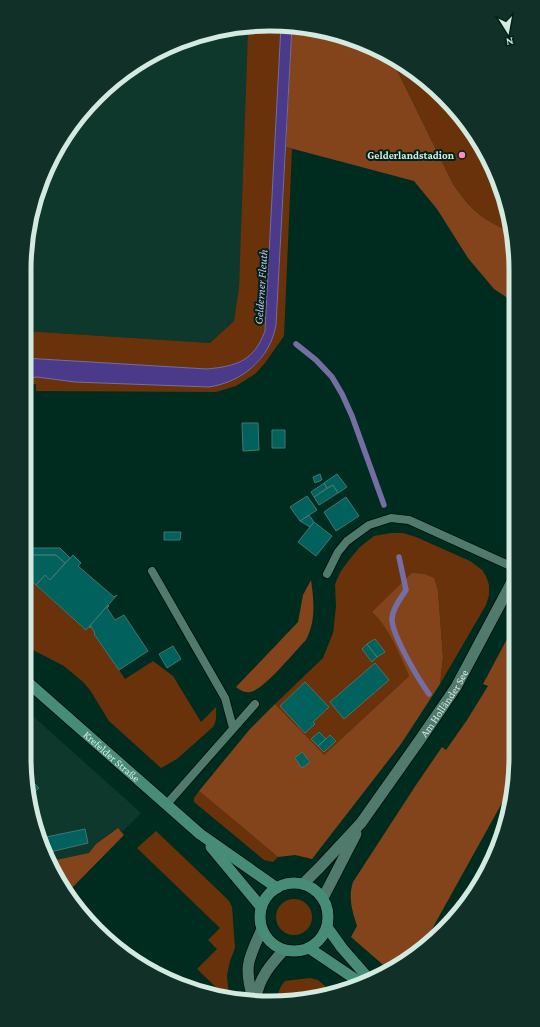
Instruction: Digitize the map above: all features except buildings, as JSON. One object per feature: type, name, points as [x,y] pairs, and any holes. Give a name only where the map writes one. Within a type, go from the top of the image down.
[{"type":"main road","name":"Krefelder Straße","points":[[31,685],[200,834],[277,888]]},
{"type":"main road","name":"Krefelder Straße","points":[[200,834],[261,907]]},
{"type":"main road","points":[[285,884],[302,884],[310,887],[323,898],[327,908],[327,928],[323,936],[308,948],[296,952],[284,950],[271,942],[262,930],[260,914],[261,907],[267,896],[277,888],[285,884]]},
{"type":"main road","points":[[327,928],[366,976]]},
{"type":"main road","points":[[308,948],[356,980]]},
{"type":"street","name":"Am Holländer See","points":[[302,884],[361,823],[419,741],[456,687],[509,587]]},
{"type":"street","name":"Am Holländer See","points":[[323,898],[361,823]]},
{"type":"street","points":[[252,995],[247,978],[247,967],[250,955],[262,930]]},
{"type":"street","points":[[257,995],[259,986],[268,968],[284,950]]},
{"type":"lane","points":[[327,574],[338,552],[347,541],[369,525],[391,518],[409,520],[509,565]]},
{"type":"lane","points":[[152,571],[225,698],[232,728]]},
{"type":"lane","points":[[166,805],[254,704]]},
{"type":"shaded area","points":[[248,32],[239,287],[234,321],[210,343],[31,331],[31,270],[33,239],[39,208],[44,193],[63,150],[90,112],[112,90],[137,71],[179,49],[208,39]]},
{"type":"shaded area","points":[[248,32],[281,32],[265,331],[256,349],[236,364],[207,369],[31,358],[31,331],[210,343],[234,321],[239,287]]},
{"type":"shaded area","points":[[281,32],[292,32],[276,325],[268,348],[261,358],[253,367],[233,380],[209,387],[75,382],[37,377],[31,378],[31,358],[207,369],[218,368],[236,364],[250,355],[261,341],[265,331]]},
{"type":"shaded area","points":[[292,32],[332,39],[361,49],[395,66],[453,184],[466,202],[478,214],[505,229],[509,270],[509,299],[494,289],[468,258],[437,209],[414,181],[286,147]]},
{"type":"shaded area","name":"Gelderlandstadion","points":[[395,66],[428,90],[450,112],[469,137],[491,179],[501,208],[505,229],[478,214],[466,202],[453,184]]},
{"type":"shaded area","points":[[286,147],[292,149],[284,336],[265,363],[255,374],[236,386],[216,392],[36,391],[36,384],[31,384],[31,378],[37,377],[75,382],[209,387],[225,383],[249,371],[266,351],[276,325]]},
{"type":"shaded area","points":[[391,533],[403,533],[416,537],[470,561],[482,570],[489,585],[489,595],[486,605],[440,684],[443,657],[438,591],[372,612],[389,634],[398,650],[409,676],[323,756],[275,704],[323,658],[333,633],[336,607],[335,584],[341,571],[360,547],[374,536]]},
{"type":"shaded area","points":[[412,573],[424,574],[434,578],[438,591],[443,657],[440,684],[401,744],[312,859],[295,855],[278,857],[199,791],[250,729],[275,704],[324,755],[409,676],[398,650],[389,634],[372,612]]},
{"type":"shaded area","points":[[311,580],[313,618],[306,640],[271,678],[256,690],[244,692],[236,687],[298,622],[303,595]]},
{"type":"shaded area","points":[[31,581],[86,630],[91,626],[125,679],[153,661],[173,676],[201,722],[216,707],[216,720],[213,727],[177,759],[161,768],[109,721],[90,690],[64,666],[31,649]]},
{"type":"shaded area","points":[[509,635],[509,757],[505,797],[427,938],[403,956],[385,967],[351,937],[357,926],[351,899],[353,882],[442,747],[446,750],[467,720],[488,686],[483,684]]},
{"type":"shaded area","points":[[31,714],[141,813],[122,832],[121,830],[113,831],[96,844],[89,853],[55,860],[49,848],[39,819],[33,788]]},
{"type":"shaded area","points":[[199,791],[278,857],[273,862],[264,860],[194,802],[194,798]]},
{"type":"shaded area","points":[[118,828],[124,835],[71,889],[55,860],[89,853],[96,844]]},
{"type":"shaded area","points":[[156,831],[229,901],[232,907],[235,948],[227,975],[229,992],[219,990],[197,969],[217,949],[208,940],[220,928],[137,848]]},
{"type":"shaded area","points":[[298,899],[307,904],[311,910],[311,924],[307,930],[298,935],[290,935],[281,930],[277,924],[276,913],[281,904],[287,900]]},
{"type":"shaded area","points":[[310,978],[318,980],[328,989],[301,994],[278,996],[285,981]]},
{"type":"waterway","points":[[296,344],[316,360],[332,377],[342,394],[352,416],[384,505]]},
{"type":"waterway","points":[[399,557],[406,590],[394,610],[392,618],[393,625],[406,657],[429,694]]},
{"type":"place","name":"Gelderlandstadion","points":[[462,155]]},
{"type":"water label","name":"Gelderner Fleuth","points":[[261,287]]}]
